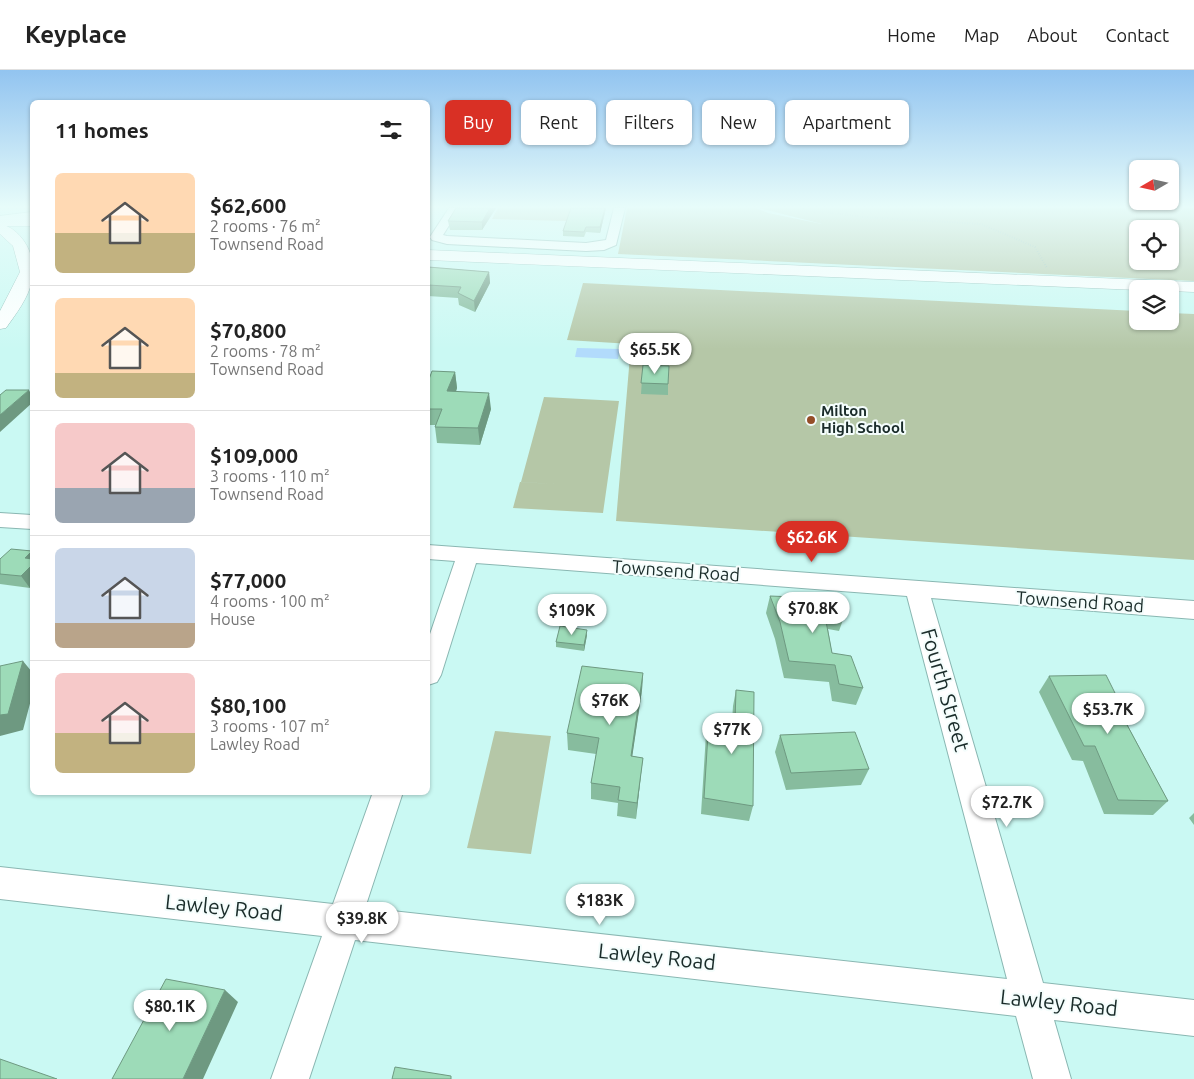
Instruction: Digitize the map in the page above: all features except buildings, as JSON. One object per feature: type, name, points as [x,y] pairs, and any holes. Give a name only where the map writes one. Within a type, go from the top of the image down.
[{"type":"main road","points":[[430,255],[1189,288]]},
{"type":"main road","points":[[0,324],[13,305],[30,270]]},
{"type":"street","points":[[0,520],[30,522]]},
{"type":"street","name":"Townsend Road","points":[[430,552],[1194,610]]},
{"type":"street","points":[[430,669],[468,555]]},
{"type":"street","name":"Fourth Street","points":[[918,590],[1032,1000],[1052,1079]]},
{"type":"street","points":[[290,1079],[387,795]]},
{"type":"street","name":"Lawley Road","points":[[0,883],[1194,1018]]},
{"type":"path","points":[[1040,255],[1055,281]]},
{"type":"green space","points":[[641,255],[1129,255],[1129,270],[1179,270],[1179,255],[1194,255],[1194,281]]},
{"type":"green space","name":"Milton High School","points":[[583,283],[1129,311],[1129,330],[1179,330],[1179,313],[1194,314],[1194,560],[616,521],[631,344],[567,340]]},
{"type":"green space","points":[[544,397],[619,401],[603,513],[513,508],[520,482],[571,485],[521,482]]},
{"type":"green space","points":[[495,731],[551,736],[531,854],[467,848]]},
{"type":"water","points":[[577,348],[620,349],[618,359],[575,357]]},
{"type":"place","name":"Milton High School","points":[[811,420]]}]
